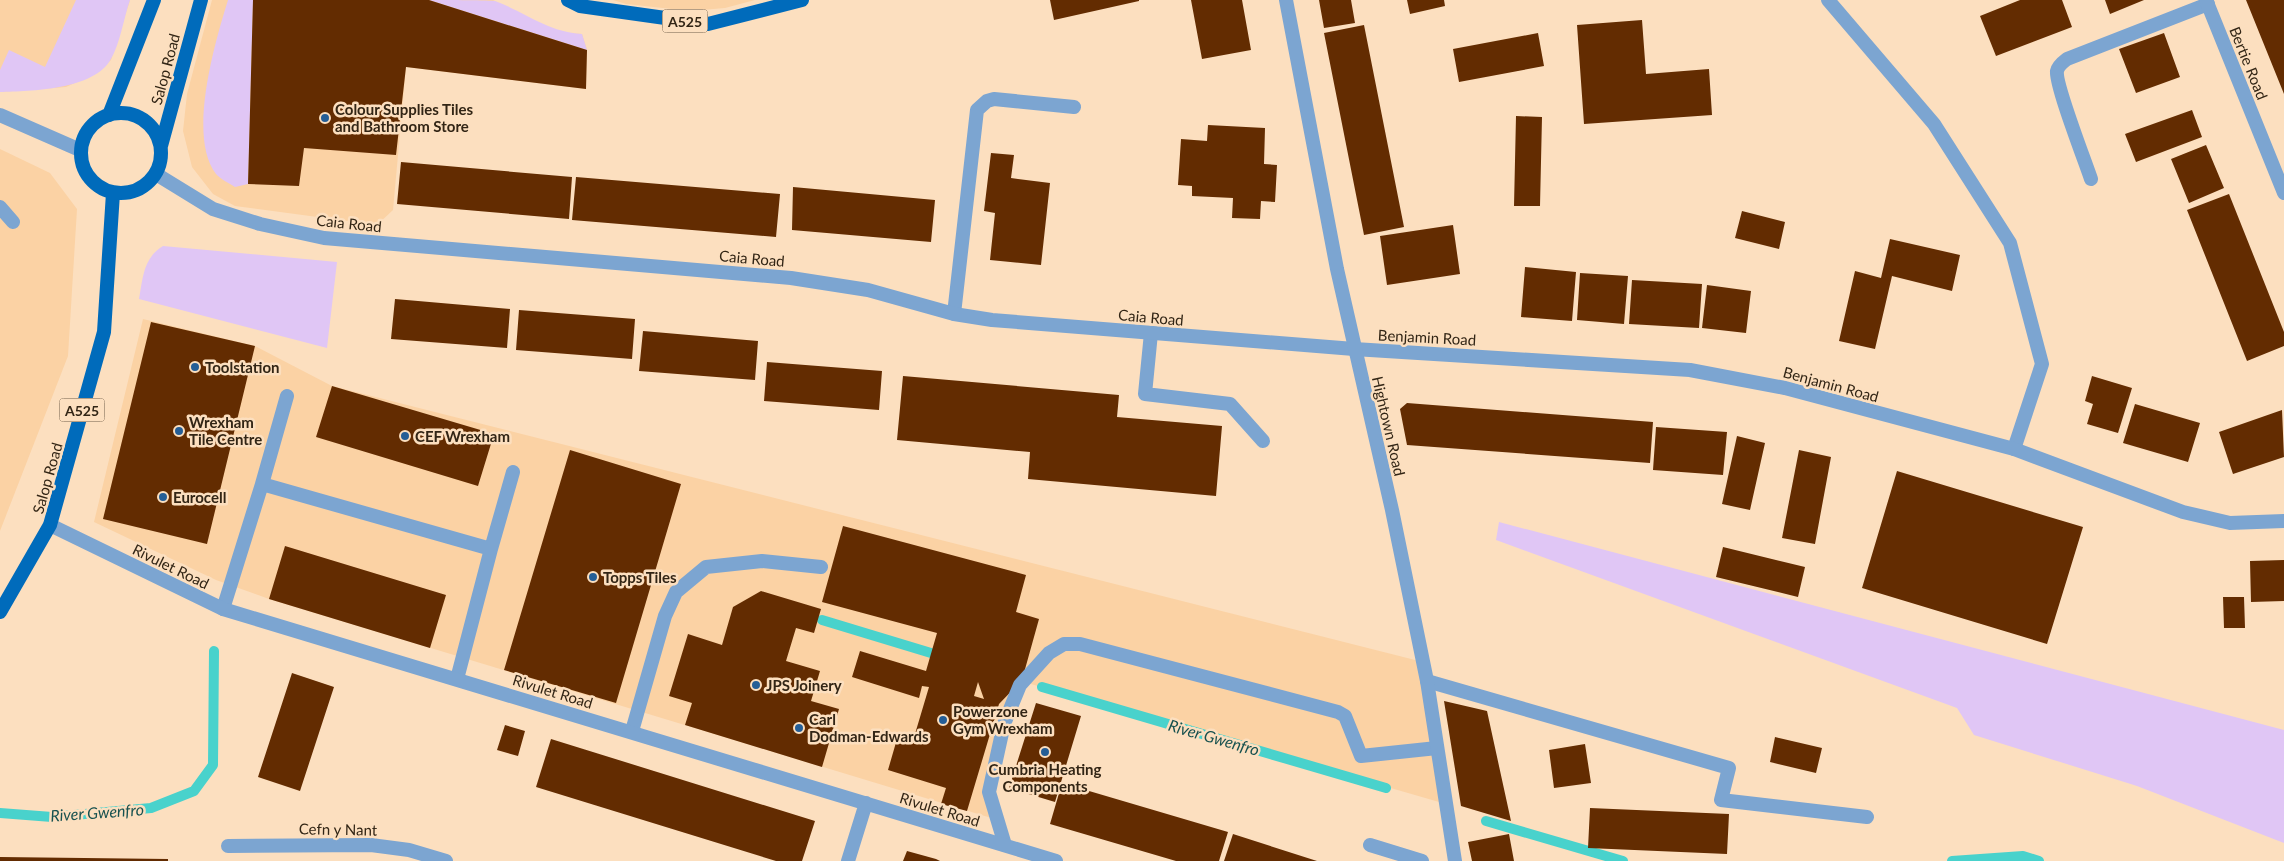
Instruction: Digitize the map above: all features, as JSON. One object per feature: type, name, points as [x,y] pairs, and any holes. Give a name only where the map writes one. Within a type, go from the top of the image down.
[{"type":"main road","name":"Salop Road","points":[[109,115],[154,0]]},
{"type":"main road","name":"Salop Road","points":[[161,146],[201,0]]},
{"type":"main road","name":"A525","points":[[568,0],[580,6],[708,24],[802,0]]},
{"type":"main road","points":[[129,114],[148,123],[156,133],[161,146],[160,166],[156,174],[148,184],[126,194],[114,193],[93,182],[81,162],[80,150],[89,128],[98,120],[109,115],[129,114]]},
{"type":"main road","name":"Salop Road","points":[[0,612],[50,525],[104,332],[114,193]]},
{"type":"street","name":"Hightown Road","points":[[1286,0],[1354,349],[1392,510],[1427,681],[1455,861]]},
{"type":"street","points":[[1828,0],[1934,124],[2010,243],[2042,364],[2014,449]]},
{"type":"street","points":[[2091,179],[2060,87],[2057,70],[2067,59],[2207,2]]},
{"type":"street","name":"Bertie Road","points":[[2207,2],[2284,193]]},
{"type":"street","points":[[954,314],[977,110],[987,100],[994,99],[1074,107]]},
{"type":"street","points":[[0,115],[80,150]]},
{"type":"street","name":"Caia Road","points":[[156,174],[213,208],[260,224],[324,238],[792,278],[868,290],[954,314],[992,320],[1354,349]]},
{"type":"street","points":[[0,207],[13,222]]},
{"type":"street","points":[[1151,333],[1145,394],[1230,404],[1263,442]]},
{"type":"street","name":"Benjamin Road","points":[[1354,349],[1690,370],[1785,388],[2014,449],[2182,512],[2230,523],[2284,522]]},
{"type":"street","points":[[223,609],[287,396]]},
{"type":"street","points":[[457,679],[513,472]]},
{"type":"street","points":[[262,484],[491,549]]},
{"type":"street","name":"Rivulet Road","points":[[50,525],[223,609],[1056,861]]},
{"type":"street","points":[[632,732],[665,616],[676,592],[706,567],[762,561],[821,567]]},
{"type":"street","points":[[1005,845],[989,792],[1004,724],[1020,685],[1049,653],[1064,644],[1080,644],[1338,712],[1345,716],[1362,756],[1437,748]]},
{"type":"street","points":[[1427,681],[1729,768],[1720,800],[1867,817]]},
{"type":"street","points":[[848,861],[866,803]]},
{"type":"street","name":"Cefn y Nant","points":[[228,846],[371,844],[409,850],[446,861]]},
{"type":"street","points":[[1370,845],[1422,861]]},
{"type":"shaded area","points":[[0,0],[130,0],[111,60],[96,73],[66,87],[0,92]]},
{"type":"shaded area","points":[[76,0],[130,0],[114,53],[103,69],[77,83],[61,87],[0,92],[0,70],[9,50],[45,67]]},
{"type":"shaded area","name":"Colour Supplies Tiles and Bathroom Store","points":[[212,0],[493,0],[544,26],[565,33],[582,34],[587,50],[586,89],[406,67],[393,210],[377,225],[235,206],[213,194],[192,167],[183,131],[187,94]]},
{"type":"shaded area","points":[[228,0],[253,0],[248,184],[235,187],[216,174],[208,158],[204,137],[206,89]]},
{"type":"shaded area","points":[[429,0],[495,1],[547,26],[582,34],[587,50]]},
{"type":"shaded area","points":[[613,0],[755,0],[725,8],[690,11],[626,4]]},
{"type":"shaded area","points":[[0,149],[50,173],[77,209],[68,356],[0,531]]},
{"type":"shaded area","points":[[163,246],[337,262],[327,348],[139,299],[145,269],[151,256]]},
{"type":"shaded area","points":[[143,319],[255,346],[332,386],[1423,662],[1446,804],[1024,682],[989,792],[998,820],[269,599],[216,580],[94,522]]},
{"type":"shaded area","points":[[1499,522],[2284,730],[2284,843],[2137,786],[1974,735],[1957,708],[1496,540]]},
{"type":"building","name":"Colour Supplies Tiles and Bathroom Store","points":[[253,0],[429,0],[587,50],[586,89],[406,67],[396,155],[304,148],[299,186],[248,184]]},
{"type":"building","points":[[1050,0],[1139,0],[1139,1],[1054,20]]},
{"type":"building","points":[[1191,0],[1242,0],[1251,50],[1202,59]]},
{"type":"building","points":[[1319,0],[1351,0],[1355,23],[1324,28]]},
{"type":"building","points":[[1407,0],[1444,0],[1445,6],[1410,14]]},
{"type":"building","points":[[2020,0],[2062,0],[2072,27],[1996,56],[1980,16]]},
{"type":"building","points":[[2105,0],[2144,0],[2110,14]]},
{"type":"building","points":[[2246,0],[2284,0],[2284,94]]},
{"type":"building","points":[[1642,20],[1646,74],[1709,69],[1712,115],[1584,124],[1577,25]]},
{"type":"building","points":[[1364,25],[1404,227],[1364,235],[1324,33]]},
{"type":"building","points":[[1538,33],[1544,66],[1459,82],[1453,49]]},
{"type":"building","points":[[2164,33],[2180,77],[2136,93],[2119,49]]},
{"type":"building","points":[[2192,110],[2202,137],[2136,162],[2125,134]]},
{"type":"building","points":[[1516,116],[1542,117],[1540,206],[1514,206]]},
{"type":"building","points":[[1208,125],[1265,128],[1264,164],[1277,165],[1275,202],[1261,201],[1260,219],[1232,218],[1233,198],[1192,196],[1192,186],[1178,185],[1181,139],[1207,141]]},
{"type":"building","points":[[2206,145],[2224,188],[2189,203],[2171,159]]},
{"type":"building","points":[[991,153],[1014,155],[1011,178],[1050,183],[1041,265],[990,260],[995,213],[984,211]]},
{"type":"building","points":[[401,162],[572,177],[569,219],[397,204]]},
{"type":"building","points":[[576,177],[780,194],[776,237],[572,220]]},
{"type":"building","points":[[793,187],[935,200],[931,242],[792,230]]},
{"type":"building","points":[[2229,194],[2284,332],[2284,346],[2247,361],[2187,210]]},
{"type":"building","points":[[1742,211],[1785,222],[1779,249],[1735,238]]},
{"type":"building","points":[[1453,225],[1460,274],[1387,285],[1380,236]]},
{"type":"building","points":[[1890,239],[1960,255],[1952,291],[1892,276],[1875,349],[1839,341],[1855,271],[1881,278]]},
{"type":"building","points":[[1525,267],[1576,272],[1572,321],[1521,317]]},
{"type":"building","points":[[1580,273],[1628,276],[1624,324],[1577,320]]},
{"type":"building","points":[[1632,280],[1702,284],[1699,328],[1629,324]]},
{"type":"building","points":[[1707,285],[1751,291],[1746,333],[1702,328]]},
{"type":"building","points":[[395,299],[510,309],[507,348],[391,339]]},
{"type":"building","points":[[519,310],[635,319],[632,359],[516,350]]},
{"type":"building","points":[[151,322],[255,346],[207,544],[103,519]]},
{"type":"building","points":[[643,331],[758,341],[755,380],[639,371]]},
{"type":"building","points":[[767,362],[882,371],[879,410],[764,401]]},
{"type":"building","points":[[903,376],[1119,395],[1117,417],[1222,426],[1216,496],[1028,479],[1030,452],[897,440]]},
{"type":"building","points":[[2092,376],[2132,388],[2118,433],[2087,424],[2093,404],[2085,401]]},
{"type":"building","name":"CEF Wrexham","points":[[332,386],[494,434],[478,486],[316,437]]},
{"type":"building","points":[[1407,403],[1653,422],[1650,463],[1407,445],[1400,409]]},
{"type":"building","points":[[2135,404],[2200,423],[2188,462],[2123,443]]},
{"type":"building","points":[[2282,410],[2284,457],[2233,474],[2219,432]]},
{"type":"building","points":[[1656,427],[1727,432],[1723,475],[1653,470]]},
{"type":"building","points":[[1737,436],[1765,443],[1750,510],[1722,504]]},
{"type":"building","name":"Topps Tiles","points":[[570,450],[681,484],[616,703],[504,670]]},
{"type":"building","points":[[1799,450],[1831,457],[1815,544],[1782,538]]},
{"type":"building","points":[[1897,471],[2083,527],[2047,644],[1862,588]]},
{"type":"building","points":[[843,526],[1026,575],[1016,612],[1039,619],[1022,680],[999,704],[967,811],[941,804],[946,788],[888,770],[897,739],[912,744],[929,687],[922,686],[919,698],[852,677],[860,651],[926,671],[937,633],[822,602]],"holes":[[[978,682],[984,699],[974,696]]]},
{"type":"building","points":[[285,546],[446,595],[430,648],[269,599]]},
{"type":"building","points":[[1723,547],[1805,567],[1798,597],[1716,577]]},
{"type":"building","points":[[2284,560],[2284,601],[2251,602],[2250,561]]},
{"type":"building","points":[[761,591],[821,609],[814,633],[796,628],[786,661],[820,671],[811,701],[839,709],[822,767],[685,725],[692,703],[669,696],[688,634],[722,645],[733,607]]},
{"type":"building","points":[[2223,597],[2244,597],[2245,628],[2224,628]]},
{"type":"building","points":[[292,673],[334,687],[300,791],[258,777]]},
{"type":"building","points":[[1444,701],[1487,711],[1511,821],[1461,806]]},
{"type":"building","name":"Cumbria Heating Components","points":[[1036,703],[1081,716],[1055,802],[1009,788]]},
{"type":"building","points":[[505,725],[525,731],[518,756],[497,750]]},
{"type":"building","points":[[1775,737],[1822,748],[1816,773],[1770,762]]},
{"type":"building","points":[[551,739],[815,821],[802,861],[776,861],[536,787]]},
{"type":"building","points":[[1585,744],[1591,783],[1554,788],[1549,750]]},
{"type":"building","points":[[1062,783],[1228,832],[1219,861],[1176,861],[1050,824]]},
{"type":"building","points":[[1590,808],[1729,814],[1727,854],[1588,848]]},
{"type":"building","points":[[1233,834],[1317,861],[1224,861]]},
{"type":"building","points":[[1509,834],[1514,861],[1472,861],[1468,842]]},
{"type":"building","points":[[907,851],[936,859],[940,861],[903,861]]},
{"type":"building","points":[[0,857],[168,859],[168,861],[0,861]]},
{"type":"waterway","name":"River Gwenfro","points":[[822,620],[931,653]]},
{"type":"waterway","name":"River Gwenfro","points":[[0,813],[52,817],[151,808],[194,791],[213,765],[214,651]]},
{"type":"waterway","name":"River Gwenfro","points":[[1042,687],[1386,788]]},
{"type":"waterway","name":"River Gwenfro","points":[[1486,821],[1623,861]]},
{"type":"waterway","name":"River Gwenfro","points":[[1952,861],[2023,856],[2039,861]]},
{"type":"place","name":"Colour Supplies Tiles and Bathroom Store","points":[[325,118]]},
{"type":"place","name":"Toolstation","points":[[195,367]]},
{"type":"place","name":"Wrexham Tile Centre","points":[[179,431]]},
{"type":"place","name":"CEF Wrexham","points":[[405,436]]},
{"type":"place","name":"Eurocell","points":[[163,497]]},
{"type":"place","name":"Topps Tiles","points":[[593,577]]},
{"type":"place","name":"JPS Joinery","points":[[756,685]]},
{"type":"place","name":"Powerzone Gym Wrexham","points":[[943,720]]},
{"type":"place","name":"Carl Dodman-Edwards","points":[[799,728]]},
{"type":"place","name":"Cumbria Heating Components","points":[[1045,752]]}]
